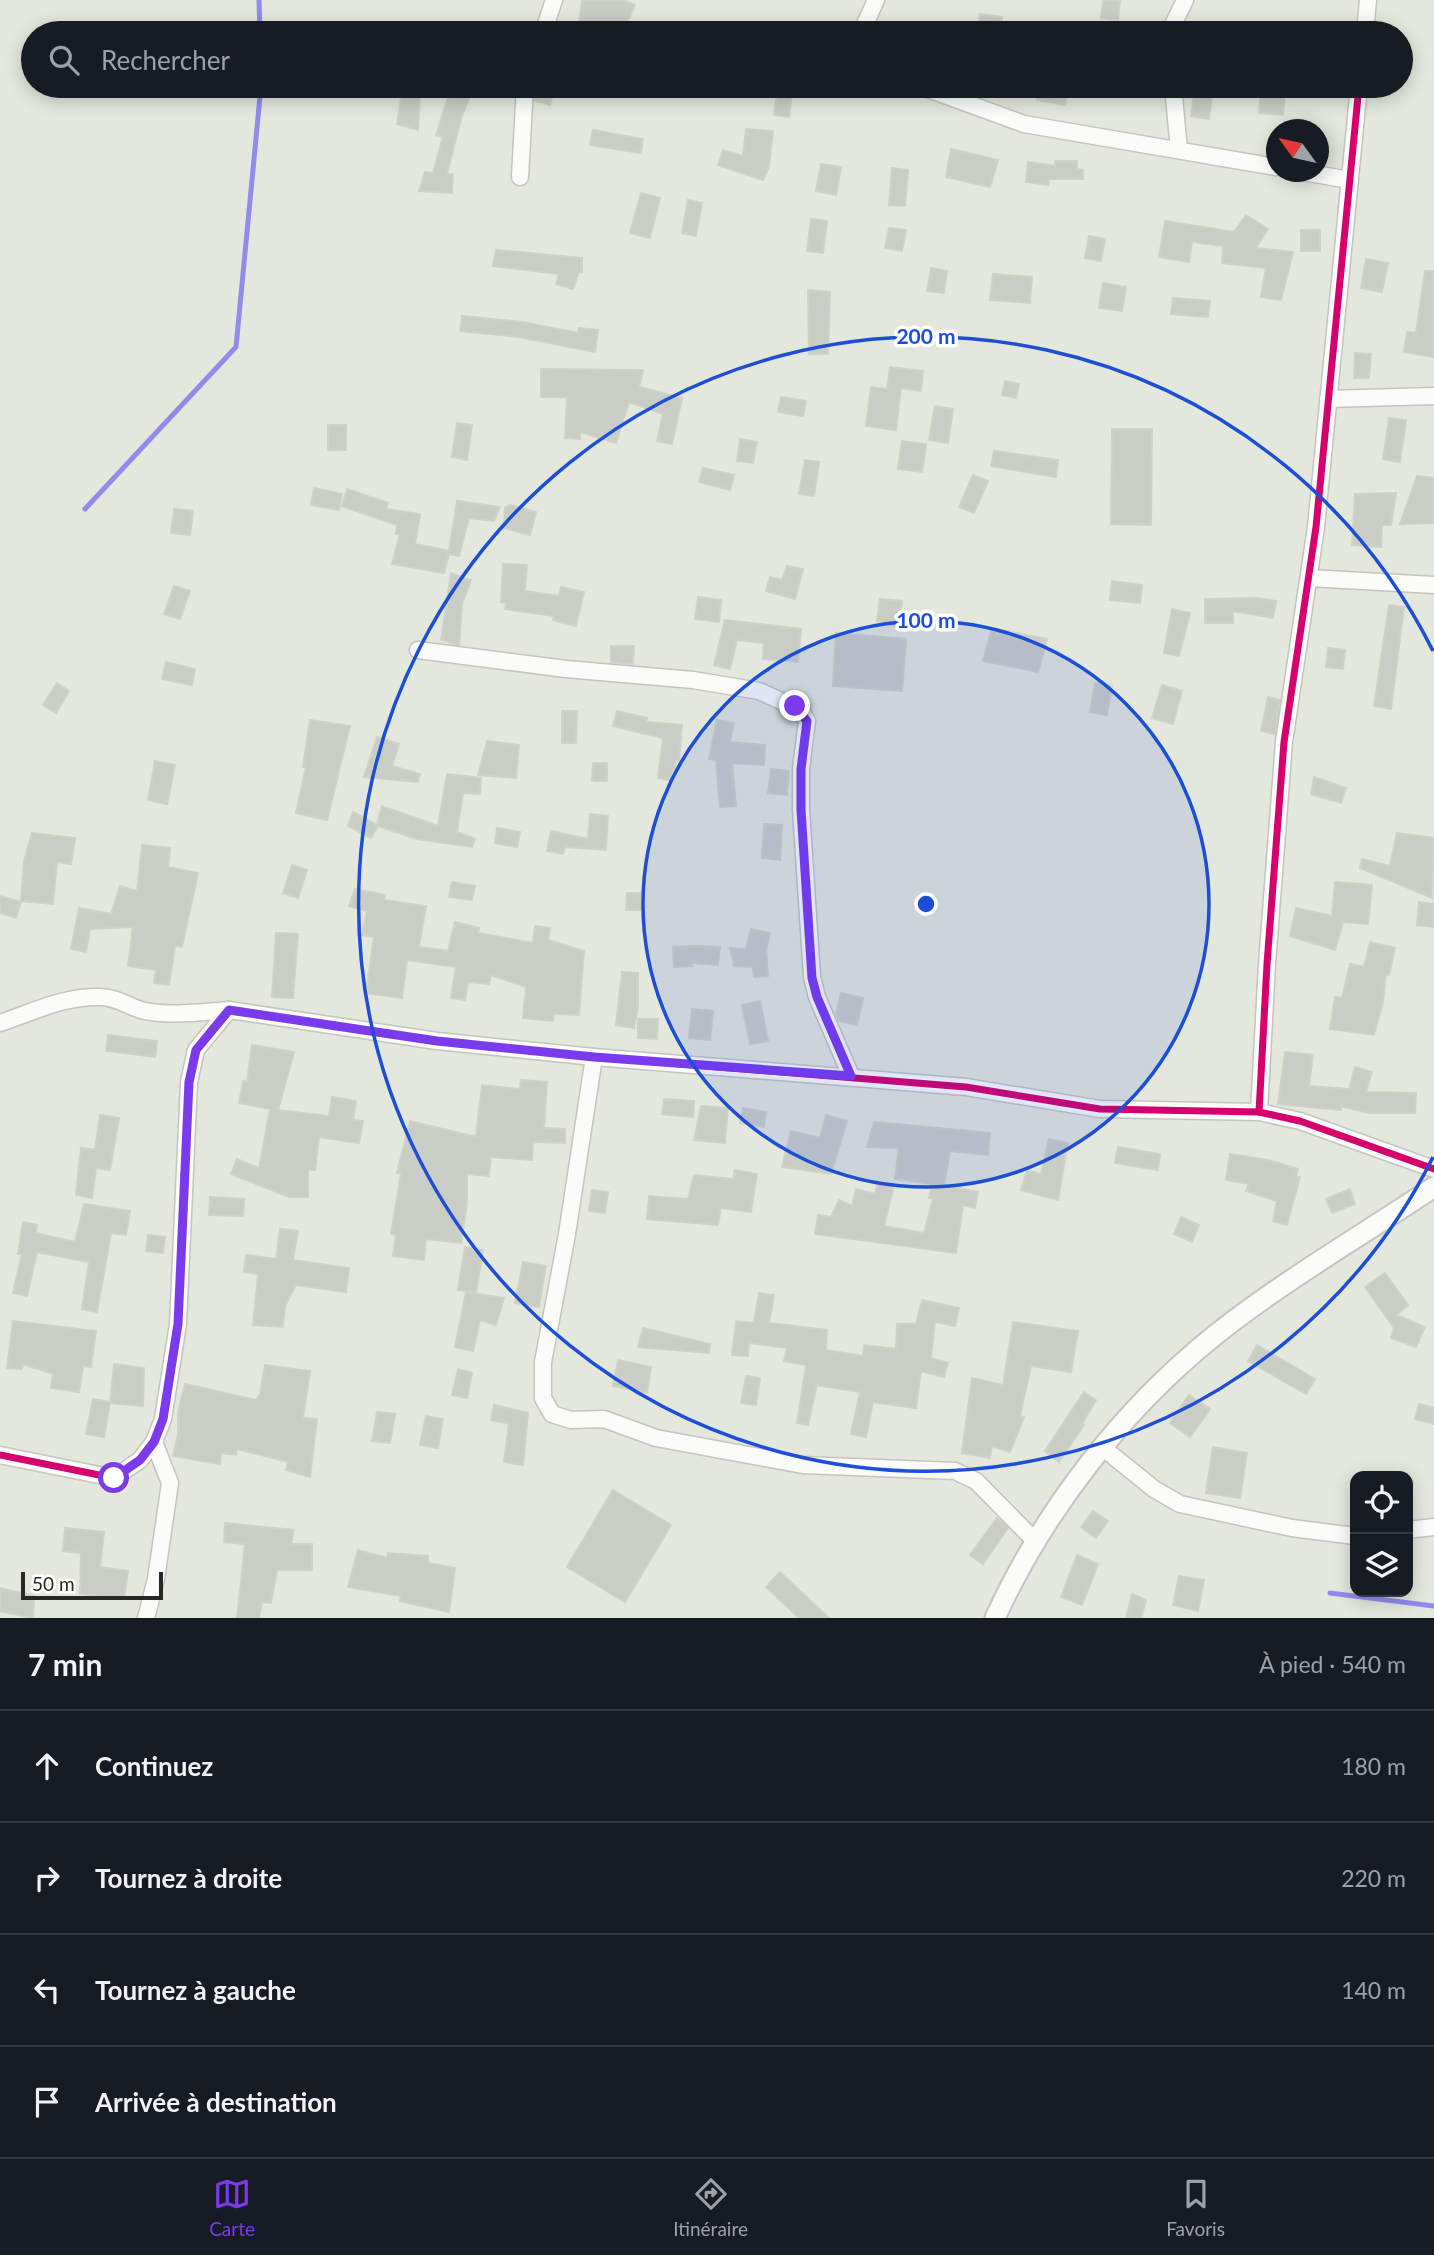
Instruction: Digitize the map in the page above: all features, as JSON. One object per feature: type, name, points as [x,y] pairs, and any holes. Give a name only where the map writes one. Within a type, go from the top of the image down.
[{"type":"street","points":[[547,21],[554,0]]},
{"type":"street","points":[[866,21],[876,0]]},
{"type":"street","points":[[1175,21],[1185,0]]},
{"type":"street","points":[[1365,21],[1368,0]]},
{"type":"street","points":[[520,177],[524,98]]},
{"type":"street","points":[[953,98],[1024,124],[1266,165]]},
{"type":"street","points":[[1174,98],[1179,150]]},
{"type":"street","points":[[1259,1112],[1266,964],[1284,742],[1308,578],[1358,98]]},
{"type":"street","points":[[1329,176],[1350,180]]},
{"type":"street","points":[[1328,399],[1434,396]]},
{"type":"street","points":[[1308,578],[1434,585]]},
{"type":"street","points":[[418,649],[566,669],[693,680],[759,691],[801,710],[807,721],[801,769],[801,810],[812,978],[817,997],[851,1076]]},
{"type":"street","points":[[0,1023],[55,1002],[86,998],[118,999],[142,1010],[180,1013],[229,1010],[437,1041],[594,1057],[966,1087],[1100,1109],[1259,1112],[1300,1121],[1434,1169]]},
{"type":"street","points":[[0,1455],[114,1478],[140,1460],[154,1442],[163,1419],[178,1324],[189,1082],[196,1050],[229,1010]]},
{"type":"street","points":[[594,1057],[567,1234],[543,1362],[543,1398],[552,1414],[571,1420],[604,1419],[656,1438],[803,1465],[955,1471],[976,1481],[1036,1542]]},
{"type":"street","points":[[995,1618],[1009,1587],[1036,1542],[1102,1447],[1151,1392],[1215,1335],[1430,1194]]},
{"type":"street","points":[[146,1618],[156,1579],[170,1483],[154,1442]]},
{"type":"street","points":[[1102,1447],[1154,1489],[1180,1504],[1292,1528],[1350,1535]]},
{"type":"street","points":[[1413,1529],[1434,1527]]},
{"type":"building","points":[[582,0],[623,0],[635,5],[628,21],[579,21]]},
{"type":"building","points":[[1103,0],[1120,0],[1118,20],[1101,18]]},
{"type":"building","points":[[980,14],[1002,17],[1002,21],[979,21]]},
{"type":"building","points":[[401,98],[420,98],[418,130],[397,124]]},
{"type":"building","points":[[448,98],[470,98],[462,115],[447,174],[453,174],[452,193],[419,191],[425,172],[433,173],[443,137],[436,135]]},
{"type":"building","points":[[535,98],[552,98],[550,105],[535,101]]},
{"type":"building","points":[[776,98],[791,98],[789,117],[774,115]]},
{"type":"building","points":[[1037,98],[1066,98],[1065,105]]},
{"type":"building","points":[[1193,98],[1212,98],[1209,119],[1191,116]]},
{"type":"building","points":[[1260,98],[1284,98],[1283,115],[1259,113]]},
{"type":"building","points":[[746,129],[773,131],[769,167],[763,180],[718,165],[723,150],[743,156]]},
{"type":"building","points":[[593,130],[643,139],[641,153],[590,145]]},
{"type":"building","points":[[951,149],[998,160],[990,187],[946,177]]},
{"type":"building","points":[[1055,161],[1077,161],[1077,169],[1083,170],[1083,179],[1049,179],[1048,185],[1026,182],[1028,162],[1055,166]]},
{"type":"building","points":[[821,164],[841,167],[836,195],[816,191]]},
{"type":"building","points":[[892,168],[908,170],[905,206],[889,205]]},
{"type":"building","points":[[641,193],[660,198],[650,238],[630,233]]},
{"type":"building","points":[[688,200],[702,203],[696,236],[682,233]]},
{"type":"building","points":[[1246,215],[1268,229],[1256,248],[1293,252],[1281,300],[1261,297],[1266,268],[1222,263],[1223,246],[1192,242],[1189,262],[1159,257],[1165,221],[1234,232]]},
{"type":"building","points":[[811,219],[827,221],[823,253],[807,251]]},
{"type":"building","points":[[889,228],[906,230],[902,251],[885,248]]},
{"type":"building","points":[[1301,230],[1320,230],[1320,251],[1301,251]]},
{"type":"building","points":[[1089,236],[1105,239],[1101,261],[1085,258]]},
{"type":"building","points":[[496,250],[582,258],[582,272],[579,272],[573,289],[556,284],[559,274],[493,266]]},
{"type":"building","points":[[1366,259],[1388,263],[1382,292],[1361,288]]},
{"type":"building","points":[[931,268],[947,271],[944,293],[927,291]]},
{"type":"building","points":[[1425,271],[1434,271],[1434,357],[1404,352],[1407,332],[1416,333]]},
{"type":"building","points":[[993,274],[1032,277],[1030,303],[990,300]]},
{"type":"building","points":[[1103,283],[1126,287],[1122,311],[1099,308]]},
{"type":"building","points":[[808,290],[830,292],[828,354],[809,354]]},
{"type":"building","points":[[1173,298],[1210,301],[1208,317],[1171,314]]},
{"type":"building","points":[[462,316],[522,322],[578,333],[579,328],[598,330],[595,352],[519,337],[460,331]]},
{"type":"building","points":[[1355,353],[1371,354],[1369,378],[1354,378]]},
{"type":"building","points":[[890,367],[923,371],[921,391],[901,388],[896,430],[866,426],[871,387],[887,389]]},
{"type":"building","points":[[541,369],[643,370],[639,387],[682,398],[672,444],[657,441],[663,414],[629,402],[616,443],[580,432],[580,439],[565,438],[567,397],[541,397]]},
{"type":"building","points":[[1005,381],[1019,384],[1016,398],[1002,395]]},
{"type":"building","points":[[781,397],[806,401],[803,416],[778,412]]},
{"type":"building","points":[[935,406],[953,409],[948,443],[929,440]]},
{"type":"building","points":[[1389,418],[1406,420],[1400,462],[1383,459]]},
{"type":"building","points":[[457,423],[472,425],[467,460],[452,457]]},
{"type":"building","points":[[328,425],[346,425],[346,450],[328,450]]},
{"type":"building","points":[[1112,429],[1152,429],[1151,525],[1111,524]]},
{"type":"building","points":[[740,439],[757,442],[753,463],[737,461]]},
{"type":"building","points":[[902,441],[926,444],[922,472],[898,469]]},
{"type":"building","points":[[994,451],[1058,460],[1056,477],[991,466]]},
{"type":"building","points":[[805,460],[819,462],[814,496],[799,494]]},
{"type":"building","points":[[703,468],[734,475],[730,490],[699,482]]},
{"type":"building","points":[[973,475],[988,481],[974,513],[959,507]]},
{"type":"building","points":[[1417,476],[1434,478],[1434,523],[1400,524]]},
{"type":"building","points":[[314,488],[342,494],[339,510],[311,505]]},
{"type":"building","points":[[347,489],[388,503],[386,509],[420,514],[415,544],[449,551],[457,501],[500,507],[494,521],[469,518],[459,556],[449,554],[444,573],[392,564],[400,534],[396,534],[397,525],[342,506]]},
{"type":"building","points":[[1396,493],[1391,525],[1382,525],[1381,547],[1352,545],[1355,494]]},
{"type":"building","points":[[510,505],[536,512],[530,535],[504,528],[505,508]]},
{"type":"building","points":[[174,509],[193,511],[190,535],[171,533]]},
{"type":"building","points":[[503,564],[527,565],[525,591],[559,596],[561,587],[584,592],[576,626],[553,620],[554,616],[505,609],[506,603],[501,602]]},
{"type":"building","points":[[787,566],[803,569],[795,599],[766,591],[770,577],[782,580]]},
{"type":"building","points":[[451,573],[471,580],[462,604],[459,645],[441,640]]},
{"type":"building","points":[[1112,581],[1142,585],[1140,603],[1110,600]]},
{"type":"building","points":[[174,586],[190,591],[180,619],[164,614]]},
{"type":"building","points":[[698,597],[721,600],[719,622],[695,619]]},
{"type":"building","points":[[1257,598],[1276,601],[1273,618],[1233,611],[1233,623],[1205,623],[1205,599]]},
{"type":"building","points":[[880,599],[902,601],[899,627],[877,621]]},
{"type":"building","points":[[1389,605],[1404,607],[1391,709],[1374,706]]},
{"type":"building","points":[[1172,609],[1190,613],[1179,656],[1164,653]]},
{"type":"building","points":[[725,620],[801,629],[798,662],[763,659],[764,643],[737,640],[730,669],[714,665]]},
{"type":"building","points":[[992,628],[1047,639],[1038,672],[983,661]]},
{"type":"building","points":[[836,633],[906,639],[902,691],[833,686]]},
{"type":"building","points":[[611,646],[634,646],[633,664],[611,662]]},
{"type":"building","points":[[1328,648],[1345,650],[1343,669],[1326,667]]},
{"type":"building","points":[[166,662],[195,669],[192,685],[162,679]]},
{"type":"building","points":[[57,683],[69,691],[56,713],[43,705]]},
{"type":"building","points":[[1095,683],[1112,686],[1107,715],[1090,712]]},
{"type":"building","points":[[1162,685],[1182,691],[1173,724],[1152,718]]},
{"type":"building","points":[[1268,697],[1280,700],[1275,734],[1261,731]]},
{"type":"building","points":[[562,711],[577,711],[576,743],[562,743]]},
{"type":"building","points":[[617,711],[647,718],[646,722],[682,725],[679,761],[676,760],[672,781],[658,778],[663,738],[613,726]]},
{"type":"building","points":[[310,720],[350,726],[327,820],[296,813],[306,767],[303,767]]},
{"type":"building","points":[[717,720],[734,723],[730,742],[765,745],[764,765],[732,763],[736,806],[720,807],[716,760],[709,759]]},
{"type":"building","points":[[377,737],[399,744],[392,766],[420,774],[418,782],[364,777]]},
{"type":"building","points":[[487,741],[519,745],[516,778],[478,775]]},
{"type":"building","points":[[155,761],[175,765],[167,804],[148,800]]},
{"type":"building","points":[[593,763],[607,763],[607,781],[592,781]]},
{"type":"building","points":[[771,769],[789,771],[787,795],[768,793]]},
{"type":"building","points":[[447,774],[481,778],[480,794],[463,793],[457,832],[475,839],[472,847],[417,839],[378,826],[371,838],[348,826],[353,812],[377,825],[382,806],[438,826]]},
{"type":"building","points":[[1314,777],[1346,788],[1341,803],[1311,794]]},
{"type":"building","points":[[590,814],[608,816],[606,850],[565,847],[563,854],[547,851],[551,831],[588,839]]},
{"type":"building","points":[[764,824],[782,825],[780,860],[762,858]]},
{"type":"building","points":[[497,828],[520,832],[517,847],[495,843]]},
{"type":"building","points":[[32,833],[75,838],[71,864],[57,862],[53,904],[21,901],[24,861]]},
{"type":"building","points":[[1397,833],[1434,838],[1432,898],[1360,868],[1362,859],[1390,866]]},
{"type":"building","points":[[142,845],[170,848],[168,867],[198,873],[182,947],[175,946],[169,985],[154,983],[156,970],[128,966],[133,927],[90,929],[86,952],[71,949],[79,908],[111,914],[120,886],[137,891]]},
{"type":"building","points":[[292,865],[307,870],[298,898],[283,893]]},
{"type":"building","points":[[452,882],[475,886],[472,900],[449,897]]},
{"type":"building","points":[[1335,882],[1372,885],[1368,924],[1343,922],[1335,950],[1290,936],[1296,908],[1332,916]]},
{"type":"building","points":[[355,889],[385,895],[384,900],[426,906],[419,947],[448,951],[455,922],[479,928],[478,933],[533,943],[535,926],[550,928],[548,940],[584,951],[579,1015],[554,1014],[553,1021],[523,1018],[526,987],[491,975],[489,984],[468,982],[465,1000],[451,998],[456,967],[407,960],[402,998],[366,993],[374,937],[362,935],[367,911],[349,906]]},
{"type":"building","points":[[627,893],[643,893],[643,910],[626,910]]},
{"type":"building","points":[[0,896],[21,902],[16,918],[0,913]]},
{"type":"building","points":[[1419,902],[1434,904],[1434,927],[1417,925]]},
{"type":"building","points":[[751,929],[770,933],[766,950],[768,976],[754,977],[753,967],[734,966],[730,948],[746,949]]},
{"type":"building","points":[[276,933],[298,934],[293,998],[272,997]]},
{"type":"building","points":[[1370,942],[1395,948],[1389,975],[1386,974],[1383,1002],[1374,1035],[1330,1029],[1335,997],[1342,998],[1350,964],[1364,967]]},
{"type":"building","points":[[673,947],[720,947],[718,965],[691,963],[692,966],[674,967]]},
{"type":"building","points":[[622,972],[638,973],[638,1006],[634,1028],[616,1025]]},
{"type":"building","points":[[841,993],[863,998],[857,1025],[839,1021],[836,1014]]},
{"type":"building","points":[[760,1001],[768,1041],[750,1044],[742,1005]]},
{"type":"building","points":[[692,1009],[713,1011],[710,1040],[689,1038]]},
{"type":"building","points":[[638,1019],[658,1019],[657,1039],[638,1038]]},
{"type":"building","points":[[108,1035],[157,1041],[155,1057],[106,1051]]},
{"type":"building","points":[[252,1045],[294,1052],[278,1110],[329,1116],[332,1097],[356,1101],[353,1120],[363,1121],[359,1143],[319,1137],[315,1170],[308,1170],[308,1197],[289,1197],[231,1174],[237,1159],[259,1168],[270,1109],[239,1103],[243,1081],[247,1082]]},
{"type":"building","points":[[1285,1052],[1313,1055],[1309,1086],[1349,1089],[1355,1067],[1372,1072],[1366,1092],[1416,1093],[1415,1113],[1369,1113],[1341,1106],[1341,1110],[1278,1104]]},
{"type":"building","points":[[521,1080],[547,1082],[544,1128],[565,1129],[565,1143],[533,1142],[532,1160],[491,1157],[489,1176],[467,1174],[467,1204],[461,1243],[426,1239],[424,1260],[393,1256],[396,1235],[391,1234],[401,1173],[397,1173],[410,1121],[476,1137],[482,1085],[520,1089]]},
{"type":"building","points":[[664,1099],[694,1101],[693,1117],[662,1114]]},
{"type":"building","points":[[701,1106],[728,1108],[725,1143],[694,1140]]},
{"type":"building","points":[[743,1108],[766,1112],[764,1127],[740,1123]]},
{"type":"building","points":[[100,1115],[119,1118],[110,1170],[96,1168],[92,1198],[76,1195],[81,1148],[95,1150]]},
{"type":"building","points":[[826,1115],[847,1121],[831,1174],[782,1167],[791,1131],[820,1138]]},
{"type":"building","points":[[874,1122],[990,1133],[988,1155],[950,1151],[944,1185],[978,1192],[975,1208],[963,1205],[956,1253],[815,1234],[818,1215],[831,1217],[839,1200],[852,1206],[856,1189],[875,1194],[878,1183],[894,1186],[884,1226],[924,1233],[933,1199],[929,1198],[932,1184],[895,1179],[899,1148],[867,1147]]},
{"type":"building","points":[[1049,1139],[1068,1143],[1058,1200],[1021,1190],[1027,1170],[1041,1174]]},
{"type":"building","points":[[1118,1147],[1160,1154],[1158,1170],[1115,1163]]},
{"type":"building","points":[[1230,1154],[1268,1160],[1298,1169],[1296,1176],[1300,1177],[1287,1225],[1273,1221],[1277,1201],[1246,1191],[1249,1184],[1226,1180]]},
{"type":"building","points":[[735,1170],[757,1174],[751,1212],[721,1208],[718,1225],[647,1219],[649,1196],[688,1199],[694,1175],[733,1179]]},
{"type":"building","points":[[1350,1189],[1355,1204],[1332,1213],[1326,1199]]},
{"type":"building","points":[[592,1190],[608,1192],[605,1213],[589,1211]]},
{"type":"building","points":[[210,1197],[244,1199],[243,1216],[209,1215]]},
{"type":"building","points":[[84,1204],[130,1211],[126,1235],[111,1233],[97,1312],[82,1309],[89,1262],[37,1252],[27,1296],[13,1293],[22,1254],[18,1254],[23,1222],[37,1225],[36,1233],[75,1242]]},
{"type":"building","points":[[1181,1217],[1199,1225],[1192,1242],[1174,1234]]},
{"type":"building","points":[[280,1229],[298,1231],[293,1260],[349,1268],[346,1292],[296,1285],[285,1306],[283,1327],[253,1325],[258,1274],[244,1272],[246,1255],[276,1259]]},
{"type":"building","points":[[148,1235],[165,1237],[163,1253],[146,1251]]},
{"type":"building","points":[[465,1247],[483,1250],[476,1293],[458,1290]]},
{"type":"building","points":[[523,1262],[546,1266],[539,1307],[515,1303]]},
{"type":"building","points":[[1385,1273],[1408,1305],[1396,1315],[1425,1327],[1416,1347],[1391,1338],[1394,1328],[1365,1287]]},
{"type":"building","points":[[466,1292],[504,1298],[496,1325],[480,1320],[473,1351],[455,1347]]},
{"type":"building","points":[[759,1293],[774,1295],[769,1323],[827,1330],[826,1350],[863,1356],[864,1345],[896,1349],[897,1324],[916,1324],[922,1300],[959,1308],[955,1326],[935,1322],[931,1358],[948,1363],[944,1377],[921,1371],[916,1408],[873,1402],[866,1437],[851,1434],[860,1392],[817,1385],[808,1425],[797,1423],[806,1365],[784,1361],[787,1348],[749,1343],[748,1356],[732,1355],[736,1321],[754,1323]]},
{"type":"building","points":[[13,1321],[96,1331],[91,1367],[83,1366],[79,1392],[51,1388],[53,1374],[23,1364],[22,1369],[7,1368]]},
{"type":"building","points":[[1013,1322],[1078,1331],[1071,1372],[1031,1366],[1020,1416],[1024,1417],[1010,1452],[992,1446],[990,1458],[962,1453],[972,1378],[1003,1385]]},
{"type":"building","points":[[643,1328],[710,1344],[709,1353],[638,1347]]},
{"type":"building","points":[[1257,1345],[1315,1379],[1306,1394],[1248,1361]]},
{"type":"building","points":[[618,1360],[651,1367],[647,1393],[613,1386]]},
{"type":"building","points":[[114,1364],[144,1368],[143,1406],[110,1403]]},
{"type":"building","points":[[265,1365],[310,1371],[303,1418],[317,1419],[310,1477],[286,1470],[288,1462],[237,1449],[236,1455],[221,1453],[220,1464],[173,1456],[178,1434],[178,1413],[185,1384],[256,1400],[260,1394]]},
{"type":"building","points":[[458,1369],[472,1373],[467,1398],[452,1395]]},
{"type":"building","points":[[746,1376],[760,1378],[756,1405],[741,1403]]},
{"type":"building","points":[[1084,1392],[1096,1400],[1082,1424],[1084,1425],[1059,1462],[1045,1451]]},
{"type":"building","points":[[1189,1395],[1210,1409],[1190,1437],[1170,1423]]},
{"type":"building","points":[[93,1399],[110,1402],[104,1437],[86,1434]]},
{"type":"building","points":[[1419,1404],[1434,1408],[1434,1424],[1415,1419]]},
{"type":"building","points":[[494,1405],[528,1413],[523,1465],[504,1462],[509,1424],[491,1420]]},
{"type":"building","points":[[377,1412],[395,1414],[390,1443],[372,1441]]},
{"type":"building","points":[[426,1416],[443,1419],[438,1448],[420,1445]]},
{"type":"building","points":[[1213,1447],[1247,1453],[1240,1498],[1206,1493]]},
{"type":"building","points":[[613,1490],[671,1525],[625,1602],[567,1567]]},
{"type":"building","points":[[1093,1511],[1108,1521],[1096,1538],[1081,1527]]},
{"type":"building","points":[[997,1518],[1008,1528],[983,1564],[970,1555]]},
{"type":"building","points":[[225,1523],[294,1530],[291,1544],[312,1544],[312,1570],[277,1570],[271,1603],[262,1602],[259,1618],[237,1618],[245,1544],[224,1542]]},
{"type":"building","points":[[65,1528],[104,1532],[100,1567],[128,1571],[124,1599],[80,1594],[81,1553],[63,1551]]},
{"type":"building","points":[[358,1550],[387,1558],[388,1553],[428,1556],[428,1563],[455,1568],[449,1612],[400,1601],[401,1596],[348,1587]]},
{"type":"building","points":[[1077,1555],[1098,1564],[1082,1605],[1061,1597]]},
{"type":"building","points":[[780,1572],[829,1618],[799,1618],[766,1587]]},
{"type":"building","points":[[1179,1576],[1204,1580],[1198,1611],[1173,1605]]},
{"type":"building","points":[[0,1588],[34,1596],[33,1618],[0,1611]]},
{"type":"building","points":[[1132,1594],[1146,1600],[1141,1618],[1126,1618]]},
{"type":"waterway","points":[[259,0],[260,21]]},
{"type":"waterway","points":[[85,509],[236,347],[260,98]]},
{"type":"waterway","points":[[1330,1593],[1434,1606]]},
{"type":"cycle path","points":[[1259,1112],[1284,742],[1316,527],[1358,98]]},
{"type":"cycle path","points":[[0,1455],[114,1478],[140,1460],[154,1442],[163,1419],[178,1324],[189,1082],[196,1050],[229,1010],[437,1041],[594,1057],[966,1087],[1100,1109],[1259,1112],[1300,1121],[1434,1169]]},
{"type":"route","points":[[114,1478],[140,1460],[154,1442],[163,1419],[178,1324],[189,1082],[196,1050],[229,1010],[437,1041],[594,1057],[851,1076],[817,997],[812,978],[806,852],[801,810],[801,769],[807,721],[801,710],[795,706]]}]
